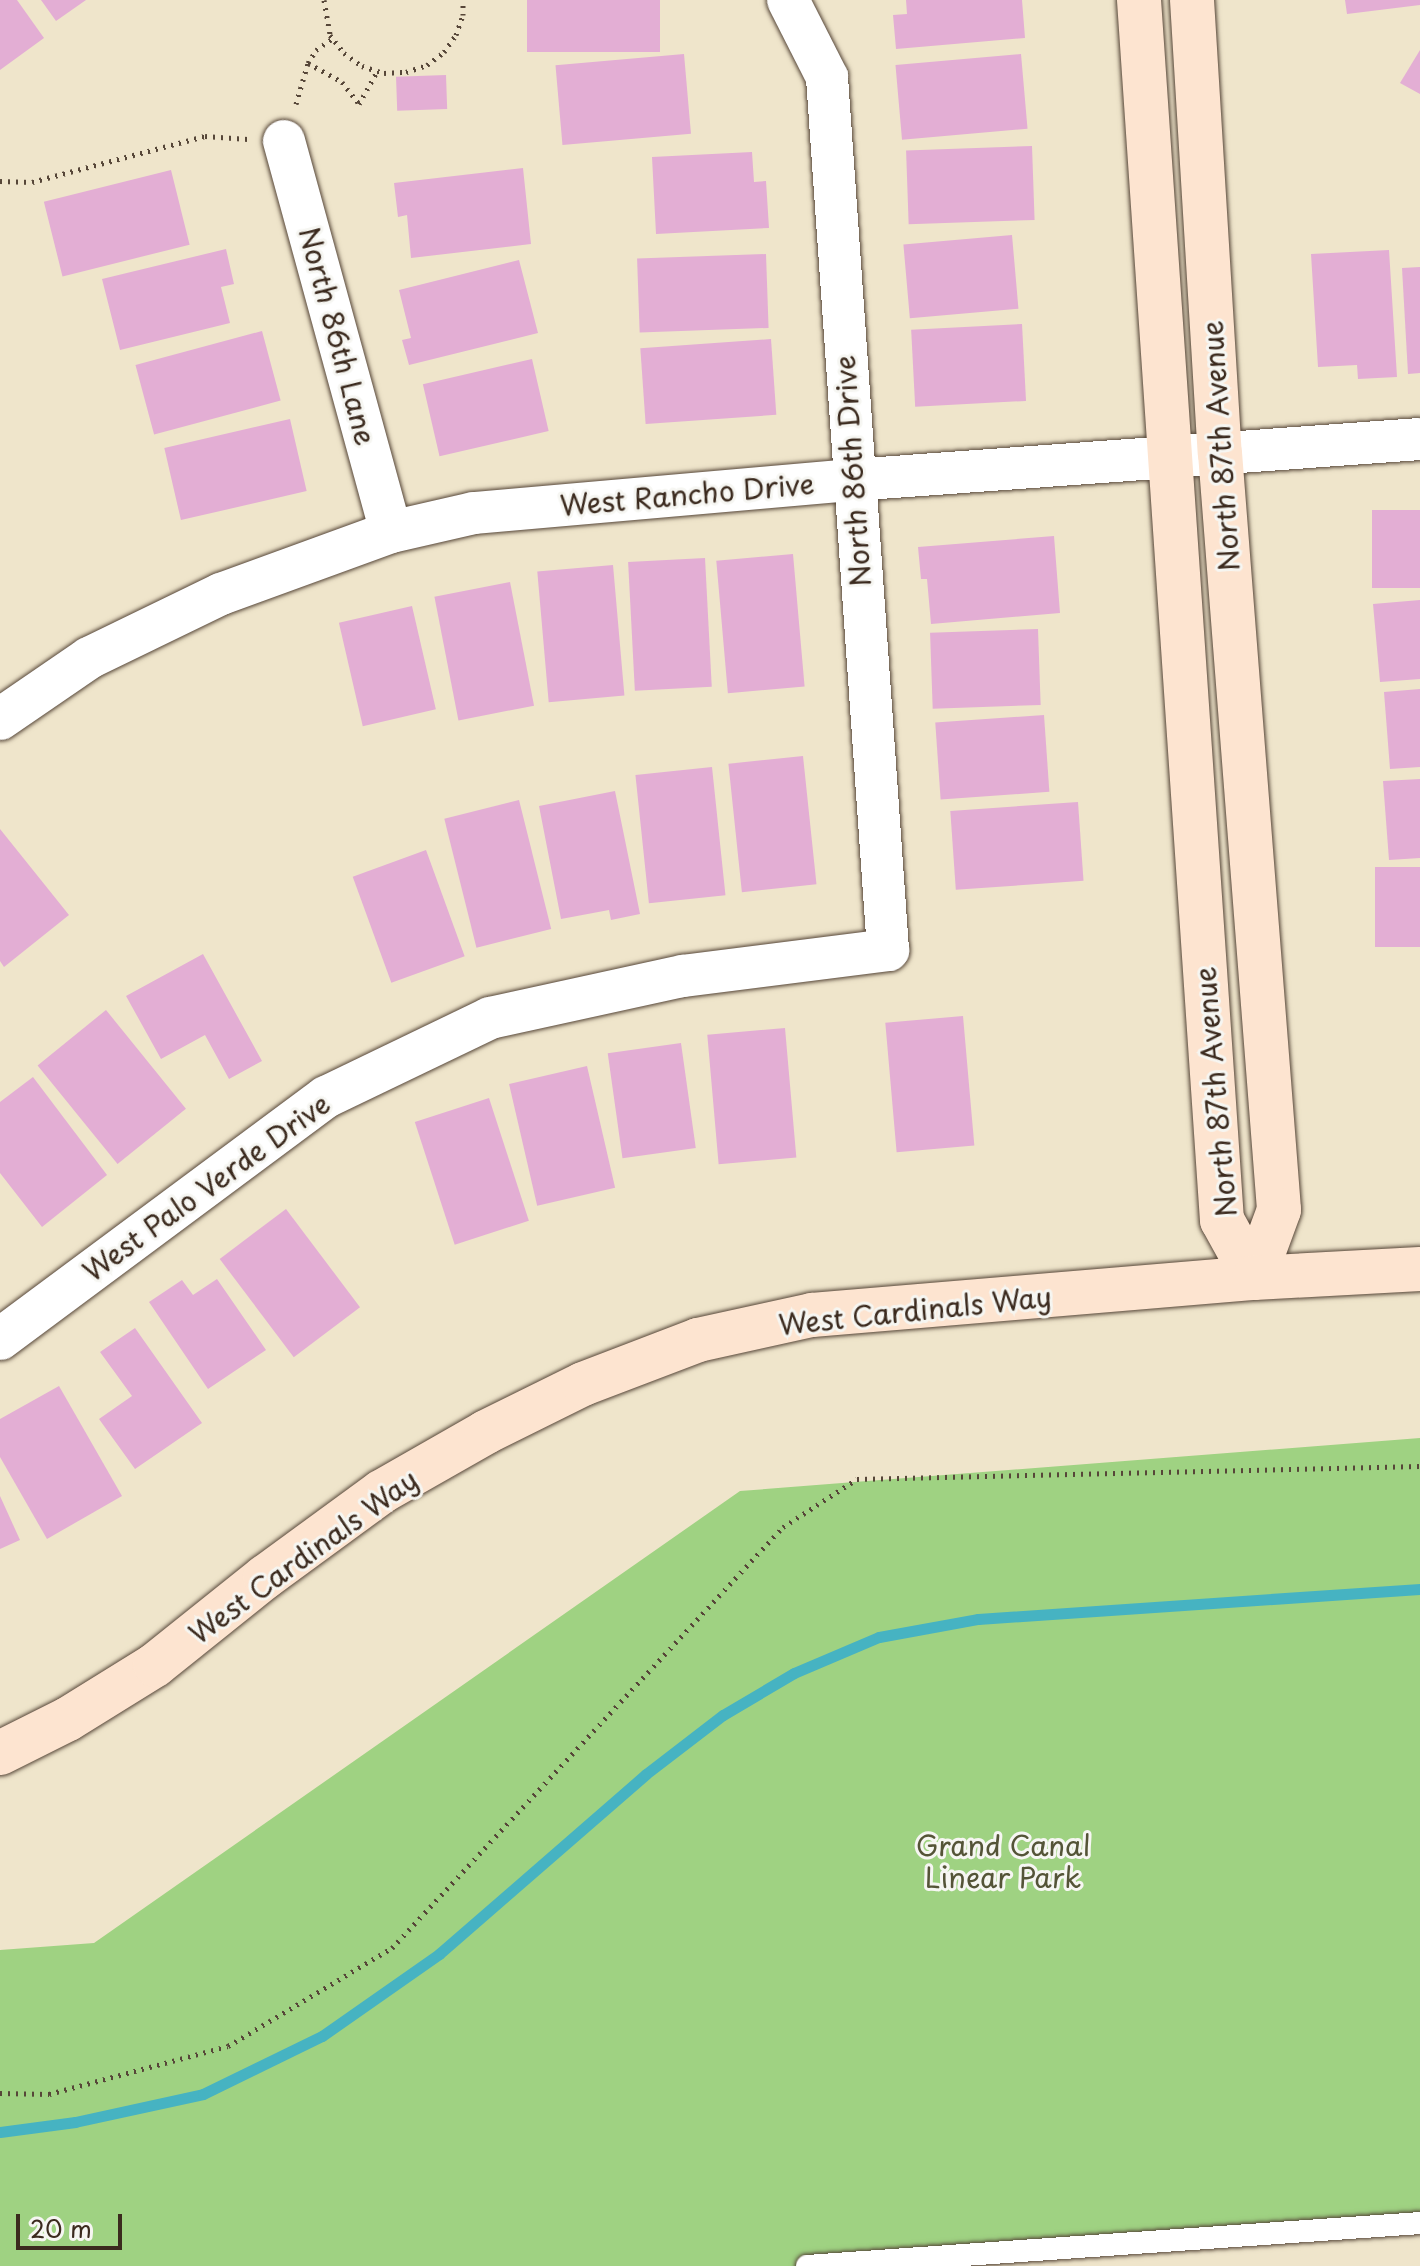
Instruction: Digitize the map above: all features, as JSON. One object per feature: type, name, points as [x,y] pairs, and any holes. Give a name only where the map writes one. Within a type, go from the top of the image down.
[{"type":"street","name":"North 86th Drive","points":[[788,0],[827,77],[852,480],[888,950]]},
{"type":"street","name":"North 87th Avenue","points":[[1139,0],[1167,455],[1222,1220],[1254,1278]]},
{"type":"street","name":"North 87th Avenue","points":[[1192,0],[1220,453],[1279,1210],[1254,1278]]},
{"type":"street","name":"North 86th Lane","points":[[284,141],[391,532]]},
{"type":"street","name":"West Rancho Drive","points":[[0,719],[89,658],[221,594],[391,532],[474,513],[1167,455],[1420,439]]},
{"type":"street","name":"West Palo Verde Drive","points":[[0,1339],[326,1097],[490,1018],[683,976],[888,950]]},
{"type":"street","name":"West Cardinals Way","points":[[0,1753],[68,1719],[155,1665],[265,1577],[381,1492],[486,1432],[583,1384],[683,1345],[812,1315],[1254,1278],[1420,1269]]},
{"type":"lane","points":[[807,2266],[1420,2223]]},
{"type":"path","points":[[324,0],[324,13],[333,38],[344,53],[362,66],[377,71],[406,72],[427,65],[444,52],[456,35],[463,15],[463,0]]},
{"type":"path","points":[[0,181],[32,182],[205,136],[284,141],[308,63],[316,50],[333,38]]},
{"type":"path","points":[[308,63],[342,82],[359,104],[377,71]]},
{"type":"path","points":[[0,2093],[49,2094],[228,2046],[392,1948],[783,1527],[857,1479],[1420,1466]]},
{"type":"green space","name":"Grand Canal Linear Park","points":[[1420,1438],[1420,2223],[807,2266],[0,2266],[0,1950],[94,1943],[740,1491]]},
{"type":"building","points":[[0,0],[17,0],[44,38],[0,70]]},
{"type":"building","points":[[41,0],[86,0],[56,21]]},
{"type":"building","points":[[527,0],[660,0],[660,52],[527,52]]},
{"type":"building","points":[[906,0],[1022,0],[1025,38],[896,49],[893,15],[907,14]]},
{"type":"building","points":[[1345,0],[1420,0],[1420,5],[1347,14]]},
{"type":"building","points":[[1420,50],[1420,94],[1400,83]]},
{"type":"building","points":[[684,54],[691,134],[562,145],[555,65]]},
{"type":"building","points":[[1021,54],[1028,129],[902,140],[895,65]]},
{"type":"building","points":[[446,75],[447,109],[397,111],[396,77]]},
{"type":"building","points":[[1032,146],[1035,220],[909,224],[906,150]]},
{"type":"building","points":[[752,152],[754,182],[766,181],[769,228],[656,234],[652,157]]},
{"type":"building","points":[[523,168],[531,244],[411,258],[407,215],[398,217],[394,183]]},
{"type":"building","points":[[171,170],[190,245],[63,276],[44,202]]},
{"type":"building","points":[[1012,235],[1018,309],[910,318],[903,244]]},
{"type":"building","points":[[226,249],[234,284],[221,287],[230,323],[120,350],[102,279]]},
{"type":"building","points":[[1389,250],[1397,377],[1358,379],[1357,365],[1318,367],[1311,254]]},
{"type":"building","points":[[766,254],[769,328],[640,332],[637,259]]},
{"type":"building","points":[[519,260],[538,333],[409,365],[402,340],[411,338],[399,290]]},
{"type":"building","points":[[1420,267],[1420,373],[1408,374],[1402,268]]},
{"type":"building","points":[[1022,324],[1026,401],[915,407],[911,330]]},
{"type":"building","points":[[262,331],[281,401],[154,434],[135,365]]},
{"type":"building","points":[[771,339],[776,415],[646,424],[640,348]]},
{"type":"building","points":[[532,359],[549,431],[440,456],[423,384]]},
{"type":"building","points":[[290,419],[307,491],[181,520],[164,448]]},
{"type":"building","points":[[1372,510],[1420,510],[1420,588],[1372,588]]},
{"type":"building","points":[[1054,536],[1060,613],[931,624],[927,579],[921,579],[918,547]]},
{"type":"building","points":[[793,554],[805,686],[728,693],[716,561]]},
{"type":"building","points":[[705,558],[712,687],[635,691],[628,562]]},
{"type":"building","points":[[613,565],[624,696],[549,702],[537,572]]},
{"type":"building","points":[[510,582],[534,706],[458,720],[434,597]]},
{"type":"building","points":[[1420,600],[1420,679],[1380,682],[1373,604]]},
{"type":"building","points":[[412,606],[436,709],[363,726],[339,623]]},
{"type":"building","points":[[1038,629],[1041,705],[933,709],[930,633]]},
{"type":"building","points":[[1420,689],[1420,767],[1390,769],[1384,692]]},
{"type":"building","points":[[1044,715],[1049,792],[941,799],[935,723]]},
{"type":"building","points":[[803,756],[816,884],[742,892],[728,764]]},
{"type":"building","points":[[712,767],[725,895],[649,903],[635,775]]},
{"type":"building","points":[[1420,779],[1420,858],[1389,860],[1383,781]]},
{"type":"building","points":[[615,791],[640,914],[611,920],[609,910],[561,919],[539,806]]},
{"type":"building","points":[[519,800],[551,929],[476,948],[444,819]]},
{"type":"building","points":[[1078,802],[1084,881],[956,890],[950,811]]},
{"type":"building","points":[[0,829],[69,915],[4,967],[0,961]]},
{"type":"building","points":[[426,850],[465,956],[391,983],[353,877]]},
{"type":"building","points":[[1375,867],[1420,867],[1420,947],[1375,947]]},
{"type":"building","points":[[203,954],[262,1061],[229,1079],[205,1035],[161,1059],[126,996]]},
{"type":"building","points":[[106,1010],[186,1109],[118,1164],[38,1065]]},
{"type":"building","points":[[963,1016],[974,1146],[897,1152],[885,1023]]},
{"type":"building","points":[[785,1028],[796,1158],[719,1164],[707,1035]]},
{"type":"building","points":[[681,1043],[696,1148],[622,1158],[608,1053]]},
{"type":"building","points":[[587,1066],[615,1188],[537,1206],[509,1084]]},
{"type":"building","points":[[33,1077],[107,1175],[42,1227],[0,1173],[0,1102]]},
{"type":"building","points":[[489,1098],[529,1221],[455,1245],[415,1122]]},
{"type":"building","points":[[286,1209],[360,1307],[294,1357],[220,1259]]},
{"type":"building","points":[[217,1279],[266,1350],[208,1389],[149,1302],[182,1280],[193,1295]]},
{"type":"building","points":[[135,1328],[202,1423],[135,1469],[99,1419],[132,1396],[100,1352]]},
{"type":"building","points":[[59,1386],[122,1496],[47,1539],[0,1457],[0,1419]]},
{"type":"building","points":[[0,1496],[20,1540],[0,1549]]},
{"type":"waterway","points":[[0,2132],[75,2122],[203,2094],[322,2036],[439,1954],[646,1774],[723,1715],[794,1673],[879,1637],[978,1619],[1420,1589]]}]
